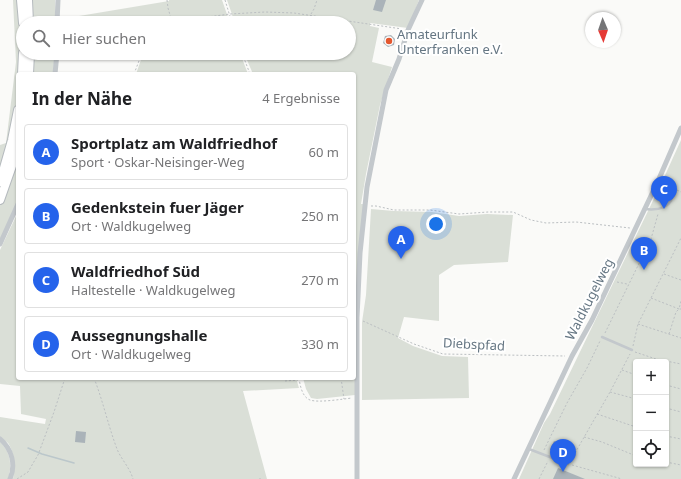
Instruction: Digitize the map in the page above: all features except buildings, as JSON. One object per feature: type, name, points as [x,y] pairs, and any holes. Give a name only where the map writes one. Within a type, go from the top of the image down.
[{"type":"main road","points":[[21,0],[22,16]]},
{"type":"main road","points":[[28,0],[29,16]]},
{"type":"main road","points":[[22,72],[23,60]]},
{"type":"main road","points":[[29,72],[30,60]]},
{"type":"main road","points":[[0,182],[16,120]]},
{"type":"main road","points":[[0,200],[16,150]]},
{"type":"street","points":[[57,16],[58,0]]},
{"type":"street","points":[[357,479],[357,318],[360,253],[365,206],[386,90],[399,59],[408,30],[422,0]]},
{"type":"street","points":[[55,72],[56,60]]},
{"type":"street","name":"Waldkugelweg","points":[[515,479],[528,448],[572,356],[592,320],[658,181],[681,128]]},
{"type":"street","points":[[0,244],[16,208]]},
{"type":"street","points":[[0,439],[6,444],[12,459],[12,474],[10,479]]},
{"type":"lane","points":[[644,209],[659,209],[666,206],[671,201],[672,188],[658,181]]},
{"type":"lane","points":[[602,337],[632,350]]},
{"type":"lane","points":[[528,448],[568,464]]},
{"type":"path","points":[[167,0],[170,16]]},
{"type":"path","points":[[225,0],[230,14]]},
{"type":"path","points":[[311,15],[317,0]]},
{"type":"path","points":[[215,16],[265,12],[294,13],[317,16]]},
{"type":"path","points":[[356,22],[408,30]]},
{"type":"path","points":[[135,72],[139,60]]},
{"type":"path","points":[[245,60],[249,72]]},
{"type":"path","points":[[672,188],[681,192]]},
{"type":"path","points":[[365,206],[376,206],[394,210],[430,210],[459,214],[513,212],[530,220],[546,223],[576,222],[635,229]]},
{"type":"path","points":[[542,454],[567,403],[587,368],[651,239],[659,209]]},
{"type":"path","points":[[664,274],[681,280]]},
{"type":"path","points":[[611,280],[628,284]]},
{"type":"path","points":[[651,298],[680,309]]},
{"type":"path","points":[[669,334],[676,312],[680,309],[681,302]]},
{"type":"path","name":"Diebspfad","points":[[357,318],[414,344],[443,354],[572,356]]},
{"type":"path","points":[[638,324],[681,338]]},
{"type":"path","points":[[632,350],[656,360],[681,364]]},
{"type":"path","points":[[622,370],[633,374]]},
{"type":"path","points":[[17,479],[28,472],[38,455],[65,380]]},
{"type":"path","points":[[95,380],[118,451],[133,479]]},
{"type":"path","points":[[285,381],[292,380]]},
{"type":"path","points":[[299,380],[304,395],[310,400],[317,401],[358,397]]},
{"type":"path","points":[[341,380],[344,398]]},
{"type":"path","points":[[669,386],[681,389]]},
{"type":"path","points":[[610,392],[633,398]]},
{"type":"path","points":[[669,408],[681,412]]},
{"type":"path","points":[[596,414],[633,426]]},
{"type":"path","points":[[583,437],[602,442],[633,455]]},
{"type":"path","points":[[669,437],[681,439]]},
{"type":"path","points":[[539,479],[550,457]]},
{"type":"path","points":[[669,463],[681,465]]},
{"type":"path","points":[[568,464],[622,479]]},
{"type":"shaded area","points":[[13,0],[55,0],[55,16],[16,16],[16,60],[54,60],[53,72],[16,72],[16,207],[0,241],[0,145],[6,143],[16,62]]},
{"type":"shaded area","points":[[222,0],[228,16],[79,16],[169,1]]},
{"type":"shaded area","points":[[227,0],[419,0],[408,28],[370,23],[370,26],[379,28],[372,62],[392,67],[380,105],[361,204],[364,204],[356,374],[356,72],[252,72],[247,60],[356,60],[356,16],[233,16]]},
{"type":"shaded area","points":[[141,60],[243,60],[247,72],[137,72]]},
{"type":"shaded area","points":[[681,140],[681,479],[519,479],[544,423],[550,414]]},
{"type":"shaded area","points":[[371,209],[432,212],[459,216],[487,214],[513,215],[508,262],[454,265],[439,275],[439,321],[404,317],[398,338],[413,346],[442,356],[468,357],[469,398],[362,400],[362,322],[366,295]]},
{"type":"shaded area","points":[[16,216],[16,380],[297,380],[299,388],[243,391],[267,479],[13,479],[13,456],[8,443],[0,437],[0,417],[45,424],[46,419],[21,414],[20,386],[0,384],[0,250]]},
{"type":"shaded area","points":[[304,380],[356,380],[355,395],[317,399],[311,398]]},
{"type":"shaded area","points":[[0,442],[4,446],[10,459],[8,479],[0,479]]},
{"type":"waterway","points":[[28,448],[42,454],[74,463]]},
{"type":"place","name":"Amateurfunk Unterfranken e.V.","points":[[389,41]]},
{"type":"place","name":"Waldfriedhof Süd","points":[[664,209]]},
{"type":"place","name":"Sportplatz am Waldfriedhof","points":[[401,259]]},
{"type":"place","name":"Gedenkstein fuer Jäger","points":[[644,270]]},
{"type":"place","name":"Aussegnungshalle","points":[[563,472]]}]
